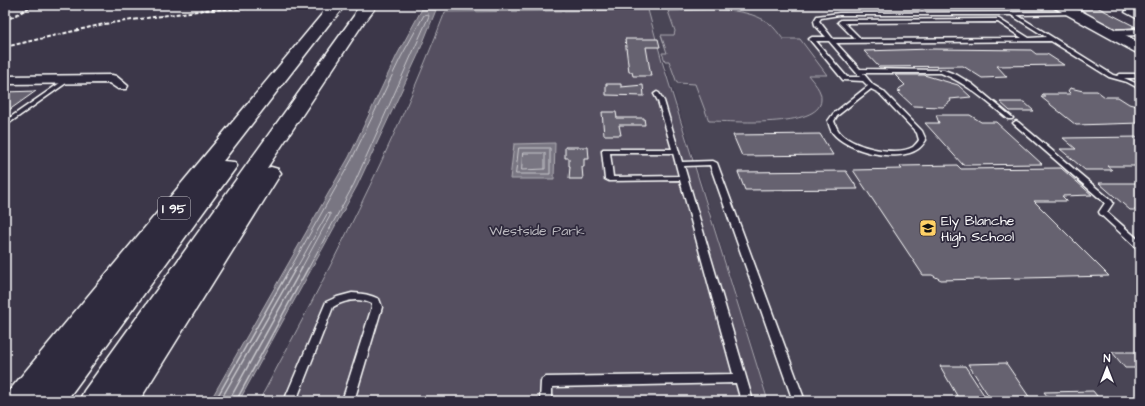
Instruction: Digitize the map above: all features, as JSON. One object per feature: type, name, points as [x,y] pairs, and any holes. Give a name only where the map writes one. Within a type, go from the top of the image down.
[{"type":"main road","points":[[1060,5],[1140,50]]},
{"type":"main road","points":[[48,401],[355,10]]},
{"type":"main road","points":[[95,401],[355,10]]},
{"type":"main road","points":[[122,401],[355,10]]},
{"type":"main road","name":"I 95","points":[[20,401],[355,10]]},
{"type":"street","points":[[1140,12],[1130,12],[1140,17]]},
{"type":"street","points":[[1110,33],[1140,32]]},
{"type":"street","points":[[5,80],[112,80],[122,86]]},
{"type":"lane","points":[[1012,13],[1112,76],[1129,81],[1140,87]]},
{"type":"lane","points":[[870,86],[835,115],[831,121],[834,130],[847,142],[874,151],[903,153],[918,146],[923,140],[920,132],[881,92],[870,86],[816,21],[819,17],[839,14],[1074,13]]},
{"type":"lane","points":[[901,14],[910,21]]},
{"type":"lane","points":[[860,41],[841,22],[999,20],[1028,39]]},
{"type":"lane","points":[[865,79],[845,79],[812,39],[860,41],[1053,39]]},
{"type":"lane","points":[[858,71],[942,71],[955,76],[970,85],[1109,203],[1103,212],[1140,246]]},
{"type":"lane","points":[[1112,76],[1140,76]]},
{"type":"lane","points":[[5,124],[67,80]]},
{"type":"lane","points":[[657,94],[661,101],[680,164],[747,401]]},
{"type":"lane","points":[[676,151],[606,152],[609,179],[683,178]]},
{"type":"lane","points":[[680,164],[713,163],[799,401]]},
{"type":"lane","points":[[290,401],[328,305],[336,300],[346,297],[364,296],[376,302],[377,307],[348,401]]},
{"type":"lane","points":[[546,401],[546,382],[740,378]]},
{"type":"shaded area","name":"Ely Blanche High School","points":[[1051,6],[1140,56],[1140,401],[769,401],[648,10]]},
{"type":"green space","name":"Westside Park","points":[[648,10],[662,61],[768,401],[259,401],[310,306],[382,161],[445,12]]},
{"type":"green space","points":[[720,10],[746,13],[769,23],[783,39],[800,39],[827,75],[808,75],[817,87],[821,96],[817,109],[806,116],[772,121],[709,121],[695,84],[677,83],[669,61],[665,61],[662,53],[667,53],[661,35],[674,35],[675,31],[668,11]]},
{"type":"water","points":[[422,9],[436,10],[418,55],[357,186],[239,401],[210,401],[349,157],[397,55]]},
{"type":"water","points":[[555,143],[554,179],[510,179],[514,144]]},
{"type":"building","points":[[1097,7],[1136,27],[1115,29],[1075,8]]},
{"type":"building","points":[[625,39],[658,39],[660,47],[646,47],[651,76],[633,76],[632,72],[629,72]]},
{"type":"building","points":[[932,49],[1031,50],[1036,54],[1047,54],[1064,65],[997,66],[1007,77],[982,78],[963,66],[879,67],[864,51]]},
{"type":"building","points":[[895,75],[924,75],[958,85],[971,97],[950,99],[951,101],[943,107],[913,106],[898,92],[901,91],[897,90],[905,85]]},
{"type":"building","points":[[606,84],[621,84],[621,87],[643,85],[644,96],[606,95]]},
{"type":"building","points":[[1070,88],[1083,91],[1097,91],[1105,97],[1118,97],[1129,104],[1140,107],[1140,123],[1076,125],[1041,97],[1046,97],[1042,94],[1071,94],[1068,91]]},
{"type":"building","points":[[36,91],[5,113],[5,92]]},
{"type":"building","points":[[1000,102],[1024,102],[1034,111],[1010,111]]},
{"type":"building","points":[[602,112],[616,112],[617,118],[644,118],[645,125],[619,125],[621,135],[604,135]]},
{"type":"building","points":[[936,115],[970,115],[981,122],[996,122],[1042,164],[963,165],[925,123],[939,123]]},
{"type":"building","points":[[820,134],[833,155],[742,156],[733,135]]},
{"type":"building","points":[[1140,137],[1140,166],[1107,166],[1112,170],[1085,170],[1060,149],[1076,149],[1063,138]]},
{"type":"building","points":[[565,147],[588,147],[589,159],[584,159],[584,167],[582,167],[583,179],[569,179],[569,158],[565,158]]},
{"type":"building","points":[[957,165],[961,169],[1061,168],[1092,195],[1062,196],[1067,201],[1034,201],[1109,276],[941,280],[932,275],[923,275],[853,170],[902,169],[900,167],[902,166]]},
{"type":"building","points":[[846,171],[858,189],[745,190],[738,172]]},
{"type":"building","points":[[1099,183],[1140,183],[1140,210],[1130,210]]},
{"type":"building","points":[[1112,352],[1140,352],[1140,368],[1125,368]]},
{"type":"building","points":[[1006,363],[1032,401],[992,401],[968,364]]},
{"type":"building","points":[[940,366],[965,366],[988,401],[960,401]]},
{"type":"building","points":[[1093,391],[1101,401],[1051,401],[1044,392]]},
{"type":"railway","points":[[5,21],[34,5]]},
{"type":"railway","points":[[5,47],[104,24],[204,10],[276,7],[500,5]]},
{"type":"place","name":"Ely Blanche High School","points":[[928,228]]}]
